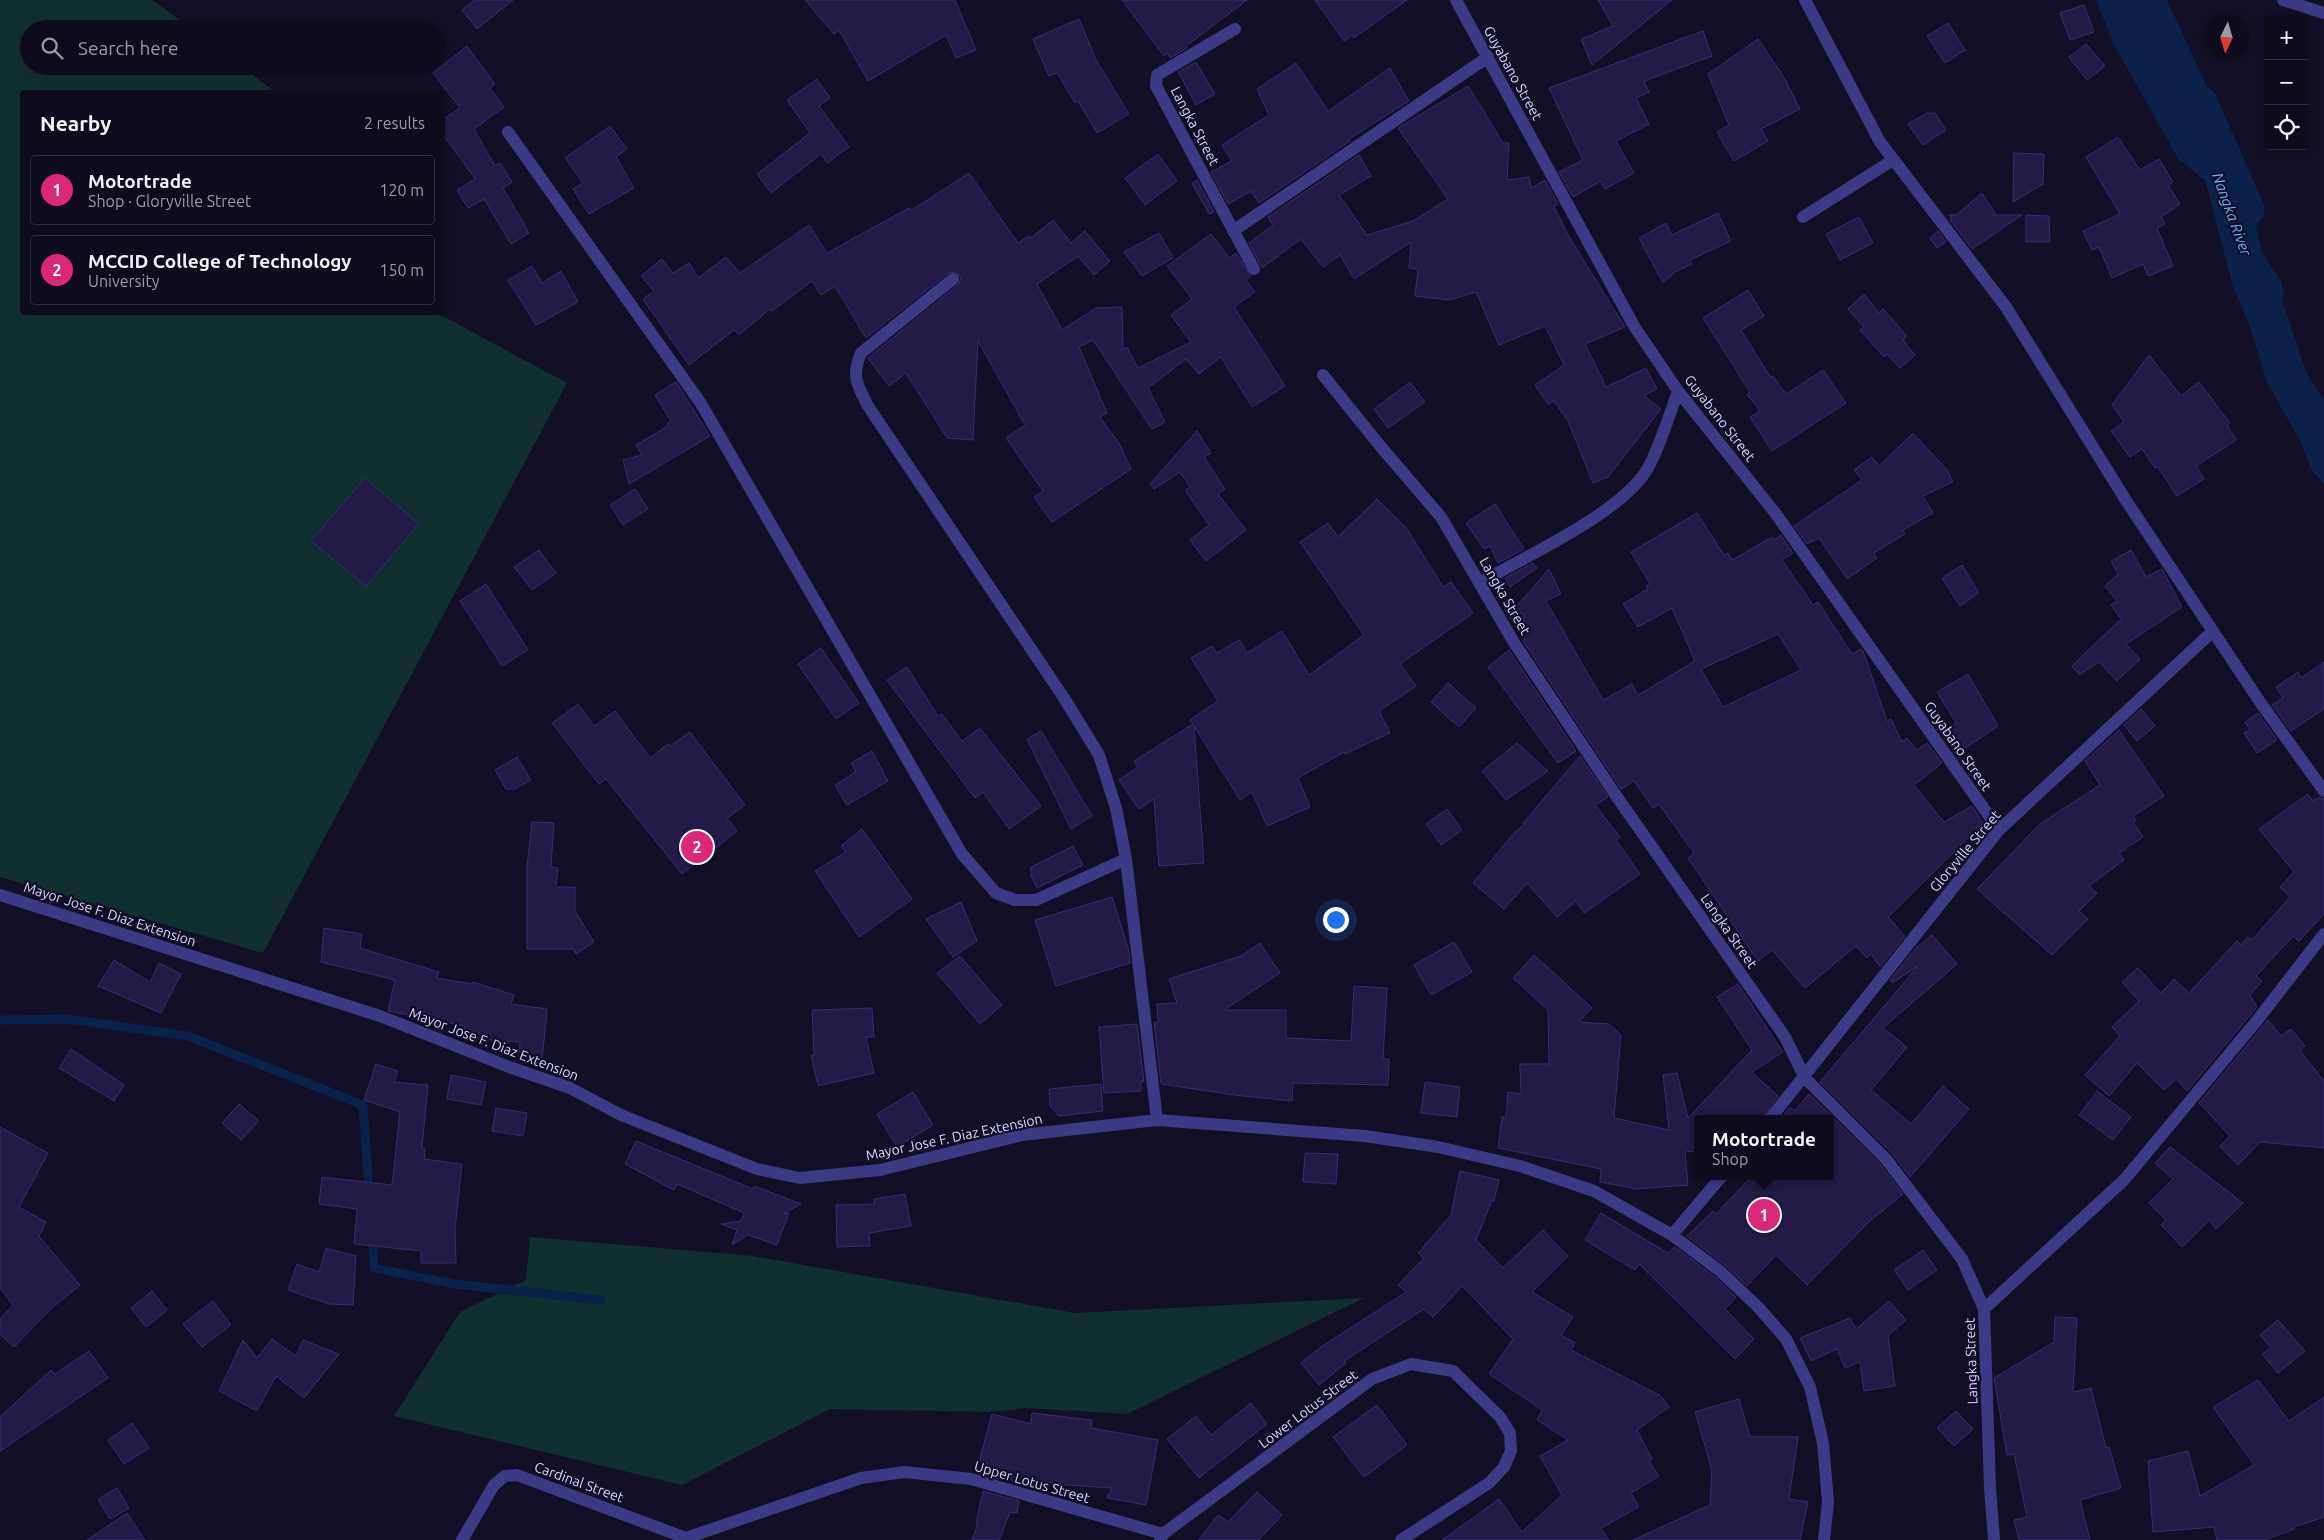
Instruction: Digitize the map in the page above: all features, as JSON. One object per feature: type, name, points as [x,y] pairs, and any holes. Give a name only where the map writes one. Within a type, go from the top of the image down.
[{"type":"street","name":"Guyabano Street","points":[[1456,0],[1634,326],[1678,391],[1776,514],[1999,830]]},
{"type":"street","points":[[1805,0],[1880,142],[2006,307],[2127,502],[2212,631],[2324,791]]},
{"type":"street","points":[[2283,0],[2324,13]]},
{"type":"street","name":"Langka Street","points":[[1235,29],[1168,67],[1157,75],[1156,86],[1254,269]]},
{"type":"street","points":[[1234,231],[1488,57]]},
{"type":"street","points":[[508,132],[700,402],[967,860],[996,893],[1015,900],[1036,900],[1126,859]]},
{"type":"street","points":[[1803,217],[1894,160]]},
{"type":"street","points":[[953,279],[861,353],[854,369],[859,388],[868,406],[1064,698],[1099,755],[1116,808],[1126,859],[1158,1120]]},
{"type":"street","name":"Langka Street","points":[[1323,375],[1380,447],[1441,517],[1514,641],[1612,788],[1785,1037],[1805,1078],[1886,1159],[1962,1259],[1984,1309],[1990,1487],[1994,1540]]},
{"type":"street","points":[[1481,582],[1610,508],[1633,488],[1649,467],[1678,391]]},
{"type":"street","name":"Gloryville Street","points":[[1773,1115],[1805,1078],[1999,830],[2212,631]]},
{"type":"street","name":"Mayor Jose F. Diaz Extension","points":[[0,895],[380,1016],[509,1067],[570,1088],[621,1115],[757,1169],[800,1178],[880,1170],[1022,1135],[1158,1120],[1365,1136],[1438,1147],[1520,1166],[1594,1192],[1672,1235],[1720,1271],[1758,1307],[1786,1339],[1810,1387],[1823,1443],[1827,1472],[1828,1502],[1824,1540]]},
{"type":"street","points":[[1984,1309],[2124,1180],[2255,1023],[2324,934]]},
{"type":"street","points":[[1672,1235],[1719,1180]]},
{"type":"street","name":"Lower Lotus Street","points":[[1162,1537],[1372,1379],[1411,1364],[1453,1371],[1500,1417],[1510,1433],[1511,1451],[1504,1467],[1489,1483],[1401,1540]]},
{"type":"street","name":"Upper Lotus Street","points":[[686,1539],[861,1478],[904,1472],[971,1479],[1162,1537]]},
{"type":"street","name":"Cardinal Street","points":[[462,1540],[494,1485],[505,1476],[517,1475],[686,1539]]},
{"type":"green space","points":[[0,0],[153,0],[179,20],[20,20],[20,75],[253,75],[272,90],[20,90],[20,315],[441,315],[567,383],[263,953],[0,877]]},
{"type":"green space","points":[[530,1237],[753,1256],[1075,1313],[1364,1298],[1127,1414],[1026,1408],[990,1412],[830,1409],[682,1485],[394,1416],[460,1312],[526,1280]]},
{"type":"water","name":"Nangka River","points":[[2096,0],[2167,0],[2207,87],[2215,93],[2265,207],[2264,215],[2256,226],[2261,247],[2283,286],[2282,299],[2306,372],[2324,400],[2324,484],[2311,469],[2300,440],[2267,383],[2249,324],[2233,287],[2205,180],[2179,160],[2114,45]]},
{"type":"building","points":[[475,0],[513,0],[477,29],[462,10]]},
{"type":"building","points":[[805,0],[955,0],[976,50],[956,58],[946,35],[868,81],[839,30],[834,34]]},
{"type":"building","points":[[1122,0],[1247,0],[1186,46],[1187,48],[1170,58],[1167,53],[1164,56]]},
{"type":"building","points":[[1315,0],[1407,0],[1354,38],[1352,35],[1344,41]]},
{"type":"building","points":[[1598,0],[1672,0],[1592,65],[1581,39],[1613,26]]},
{"type":"building","points":[[2084,5],[2094,32],[2070,40],[2060,13]]},
{"type":"building","points":[[1079,19],[1096,60],[1129,114],[1097,133],[1078,101],[1075,103],[1057,73],[1049,76],[1033,39]]},
{"type":"building","points":[[1948,23],[1965,50],[1945,63],[1927,36]]},
{"type":"building","points":[[1703,31],[1712,56],[1644,81],[1649,92],[1636,98],[1649,124],[1616,141],[1634,173],[1605,189],[1601,181],[1573,197],[1559,172],[1583,160],[1549,88]]},
{"type":"building","points":[[1758,39],[1785,79],[1800,109],[1761,129],[1768,141],[1734,161],[1717,132],[1729,125],[1708,74]]},
{"type":"building","points":[[2086,44],[2105,66],[2087,80],[2069,57]]},
{"type":"building","points":[[467,46],[495,84],[490,88],[504,107],[474,129],[495,166],[500,163],[512,182],[503,188],[529,233],[511,244],[484,199],[468,208],[457,190],[475,179],[445,137],[445,118],[460,108],[435,75],[445,75],[445,63]]},
{"type":"building","points":[[1196,62],[1215,94],[1196,105],[1178,72]]},
{"type":"building","points":[[1296,63],[1328,111],[1390,68],[1409,101],[1349,139],[1350,141],[1259,203],[1251,191],[1228,204],[1211,172],[1232,161],[1222,145],[1269,115],[1257,89]]},
{"type":"building","points":[[817,79],[830,98],[819,106],[849,147],[827,163],[821,154],[771,193],[757,174],[810,133],[787,100]]},
{"type":"building","points":[[1468,86],[1503,143],[1509,143],[1507,180],[1529,177],[1531,188],[1545,180],[1558,204],[1554,207],[1568,235],[1625,327],[1585,344],[1606,387],[1646,368],[1657,389],[1644,396],[1661,409],[1608,477],[1593,483],[1568,421],[1554,401],[1548,404],[1535,385],[1564,365],[1545,326],[1499,345],[1476,292],[1449,300],[1415,296],[1418,269],[1409,268],[1411,242],[1354,279],[1340,255],[1323,267],[1301,239],[1262,268],[1249,243],[1273,225],[1268,217],[1359,155],[1371,176],[1339,195],[1367,235],[1413,221],[1448,199],[1398,128]]},
{"type":"building","points":[[1927,113],[1935,113],[1946,130],[1923,145],[1908,124]]},
{"type":"building","points":[[610,126],[627,149],[616,157],[634,188],[589,214],[573,189],[583,183],[565,158]]},
{"type":"building","points":[[2118,137],[2140,170],[2159,159],[2173,182],[2168,185],[2180,204],[2161,217],[2165,224],[2157,228],[2173,266],[2148,276],[2143,264],[2112,278],[2099,247],[2092,250],[2083,231],[2120,214],[2086,157]]},
{"type":"building","points":[[2014,153],[2044,154],[2043,184],[2013,202]]},
{"type":"building","points":[[1158,154],[1177,181],[1145,205],[1125,178]]},
{"type":"building","points":[[969,173],[1018,243],[1029,236],[1031,238],[1053,220],[1071,243],[1085,231],[1110,261],[1094,275],[1078,256],[1037,284],[1062,330],[1096,308],[1122,307],[1123,350],[1127,347],[1138,368],[1191,342],[1171,315],[1192,299],[1167,266],[1211,234],[1229,258],[1236,253],[1251,276],[1246,280],[1255,292],[1234,307],[1285,386],[1252,407],[1221,357],[1199,374],[1186,359],[1148,388],[1165,422],[1152,429],[1093,340],[1079,347],[1107,413],[1100,417],[1120,445],[1131,469],[1052,522],[1034,497],[1043,491],[1006,438],[1025,425],[978,341],[973,440],[947,438],[906,373],[889,386],[868,358],[958,285],[961,278],[956,272],[948,273],[866,338],[835,286],[821,295],[812,281],[772,311],[770,309],[739,335],[734,330],[689,365],[643,299],[654,291],[641,276],[662,259],[673,273],[689,263],[698,278],[726,257],[740,273],[809,225],[827,253],[909,208],[912,210]]},
{"type":"building","points":[[1197,180],[1214,212],[1209,214],[1192,183]]},
{"type":"building","points":[[1982,193],[1995,213],[1992,215],[2022,215],[1972,249],[1950,220],[1952,219],[1949,215],[1956,215]]},
{"type":"building","points":[[1718,213],[1731,241],[1690,260],[1692,264],[1675,272],[1663,283],[1639,238],[1666,223],[1672,235]]},
{"type":"building","points":[[2026,215],[2049,216],[2050,242],[2026,242]]},
{"type":"building","points":[[1859,217],[1873,243],[1840,260],[1826,234]]},
{"type":"building","points":[[1938,231],[1946,242],[1937,248],[1930,238]]},
{"type":"building","points":[[1159,233],[1173,258],[1142,276],[1124,252]]},
{"type":"building","points":[[532,266],[542,283],[561,271],[578,302],[536,325],[508,280]]},
{"type":"building","points":[[1748,290],[1764,316],[1741,330],[1771,378],[1773,376],[1786,394],[1823,370],[1846,403],[1772,451],[1750,417],[1760,411],[1747,394],[1750,392],[1703,318]]},
{"type":"building","points":[[1864,294],[1879,313],[1883,309],[1907,336],[1903,340],[1915,355],[1900,368],[1887,354],[1884,357],[1860,330],[1864,327],[1848,309]]},
{"type":"building","points":[[2149,355],[2181,396],[2199,382],[2230,423],[2227,425],[2236,440],[2196,466],[2204,479],[2177,496],[2158,467],[2155,468],[2142,449],[2130,457],[2111,431],[2124,422],[2112,405]]},
{"type":"building","points":[[676,382],[710,436],[629,484],[623,460],[642,455],[636,445],[668,426],[667,424],[671,421],[655,395]]},
{"type":"building","points":[[1410,382],[1425,402],[1388,428],[1374,409]]},
{"type":"building","points":[[1197,431],[1211,453],[1204,457],[1225,489],[1218,494],[1246,530],[1206,561],[1190,540],[1209,525],[1185,490],[1190,487],[1180,472],[1154,489],[1150,484]]},
{"type":"building","points":[[1913,433],[1947,470],[1953,482],[1923,496],[1933,513],[1903,530],[1905,534],[1874,553],[1877,558],[1847,579],[1819,538],[1807,544],[1794,526],[1862,480],[1854,470],[1872,457],[1879,466]]},
{"type":"building","points":[[365,478],[419,524],[366,586],[311,541]]},
{"type":"building","points":[[635,489],[648,509],[623,525],[610,505]]},
{"type":"building","points":[[1377,499],[1407,529],[1443,587],[1451,582],[1473,613],[1400,664],[1416,686],[1379,711],[1390,733],[1345,754],[1344,752],[1298,778],[1310,807],[1267,826],[1252,792],[1240,800],[1194,726],[1204,863],[1159,866],[1154,799],[1139,809],[1119,780],[1138,767],[1134,761],[1193,724],[1190,720],[1218,701],[1191,658],[1212,646],[1217,653],[1239,640],[1247,653],[1282,631],[1309,675],[1364,635],[1300,542],[1328,523],[1338,537]]},
{"type":"building","points":[[1495,504],[1524,549],[1498,563],[1490,546],[1484,549],[1466,523]]},
{"type":"building","points":[[1697,513],[1724,555],[1728,553],[1732,560],[1772,537],[1774,540],[1781,535],[1793,553],[1782,560],[1813,605],[1818,602],[1852,654],[1861,649],[1863,651],[1887,721],[1891,719],[1902,742],[1907,738],[1917,750],[1927,743],[1942,763],[1914,785],[1944,822],[1972,806],[1983,823],[1888,917],[1905,936],[1880,967],[1871,954],[1867,958],[1856,946],[1805,988],[1772,950],[1758,961],[1688,858],[1694,853],[1659,804],[1653,808],[1634,781],[1621,789],[1523,641],[1525,639],[1515,625],[1525,618],[1522,613],[1510,619],[1508,616],[1549,569],[1561,594],[1546,601],[1603,700],[1632,684],[1638,695],[1695,661],[1672,608],[1638,627],[1623,604],[1648,589],[1646,586],[1650,584],[1631,552]],"holes":[[[1778,634],[1801,670],[1723,707],[1701,669]]]},
{"type":"building","points":[[539,550],[556,573],[532,590],[514,567]]},
{"type":"building","points":[[2131,550],[2146,577],[2162,569],[2182,607],[2126,644],[2140,659],[2117,681],[2099,662],[2079,675],[2072,666],[2121,619],[2111,605],[2117,601],[2105,586],[2118,574],[2111,561]]},
{"type":"building","points":[[1533,563],[1537,568],[1510,587],[1505,578]]},
{"type":"building","points":[[1962,565],[1979,593],[1960,606],[1942,578]]},
{"type":"building","points":[[486,584],[528,650],[502,666],[460,601]]},
{"type":"building","points":[[821,648],[859,703],[836,719],[798,664]]},
{"type":"building","points":[[1509,650],[1576,751],[1558,763],[1488,667]]},
{"type":"building","points":[[2324,662],[2324,709],[2291,731],[2272,705],[2283,698],[2276,687],[2298,672],[2301,678]]},
{"type":"building","points":[[907,667],[938,716],[942,714],[962,741],[980,728],[1041,806],[1009,829],[983,792],[975,798],[887,680]]},
{"type":"building","points":[[1968,674],[1998,726],[1958,753],[1955,753],[1941,733],[1956,723],[1937,692]]},
{"type":"building","points":[[1448,683],[1476,708],[1459,727],[1431,702]]},
{"type":"building","points":[[578,704],[594,726],[615,711],[650,758],[668,744],[670,746],[690,732],[745,805],[727,818],[737,831],[682,874],[606,779],[599,784],[552,723]]},
{"type":"building","points":[[2141,709],[2155,726],[2137,741],[2124,725]]},
{"type":"building","points":[[2258,713],[2277,740],[2257,753],[2244,733],[2250,730],[2245,722]]},
{"type":"building","points":[[2119,730],[2164,796],[2133,816],[2136,820],[2133,822],[2143,837],[2119,853],[2124,860],[2089,886],[2097,893],[2079,911],[2088,919],[2052,955],[1977,889],[2040,824],[2100,785],[2085,761]]},
{"type":"building","points":[[1041,731],[1092,816],[1071,829],[1027,739]]},
{"type":"building","points":[[1517,743],[1548,771],[1506,800],[1482,771]]},
{"type":"building","points":[[872,751],[888,781],[847,805],[835,785],[856,772],[851,763]]},
{"type":"building","points":[[1580,756],[1608,797],[1595,805],[1620,837],[1616,840],[1640,874],[1584,913],[1576,901],[1557,917],[1527,883],[1504,909],[1473,883],[1514,833],[1525,824],[1523,823]]},
{"type":"building","points":[[517,757],[531,780],[515,789],[506,789],[495,770]]},
{"type":"building","points":[[2308,794],[2313,801],[2319,797],[2324,799],[2324,914],[2299,941],[2293,936],[2256,976],[2262,981],[2250,995],[2257,1007],[2187,1091],[2176,1079],[2164,1090],[2137,1063],[2109,1096],[2085,1075],[2120,1036],[2112,1027],[2139,1001],[2122,982],[2138,968],[2161,993],[2174,979],[2189,993],[2237,941],[2241,945],[2248,937],[2252,940],[2290,897],[2280,887],[2294,872],[2259,829]]},
{"type":"building","points":[[1447,809],[1462,830],[1441,845],[1426,824]]},
{"type":"building","points":[[532,822],[554,823],[551,867],[558,868],[556,887],[575,887],[575,911],[594,942],[576,954],[573,949],[527,949],[527,866]]},
{"type":"building","points":[[862,829],[912,899],[859,937],[815,871],[846,852],[841,846]]},
{"type":"building","points":[[1073,846],[1083,865],[1037,888],[1031,876],[1031,867]]},
{"type":"building","points":[[1112,897],[1129,951],[1130,963],[1056,986],[1035,920]]},
{"type":"building","points":[[961,902],[977,941],[953,957],[926,919]]},
{"type":"building","points":[[324,928],[362,934],[360,948],[439,972],[437,978],[472,984],[473,982],[514,995],[511,1004],[547,1009],[542,1061],[519,1059],[520,1042],[464,1038],[465,1026],[388,1011],[395,980],[321,962]]},
{"type":"building","points":[[1932,935],[1957,964],[1883,1028],[1907,1047],[1871,1090],[1911,1124],[1943,1086],[1969,1109],[1910,1177],[1892,1153],[1820,1082],[1918,966],[1892,983],[1890,980],[1916,948]]},
{"type":"building","points":[[1454,942],[1472,972],[1431,995],[1414,965]]},
{"type":"building","points":[[1260,943],[1280,973],[1224,1010],[1286,1010],[1286,1038],[1351,1041],[1354,986],[1387,988],[1383,1059],[1389,1059],[1388,1085],[1293,1083],[1292,1101],[1234,1095],[1161,1084],[1154,1022],[1158,1022],[1157,1004],[1177,1003],[1169,979],[1241,956]]},
{"type":"building","points":[[1534,955],[1592,1008],[1579,1022],[1609,1024],[1621,1035],[1614,1118],[1669,1130],[1663,1075],[1677,1073],[1688,1118],[1752,1050],[1717,997],[1738,984],[1783,1052],[1752,1072],[1778,1096],[1765,1115],[1694,1115],[1694,1151],[1685,1152],[1688,1185],[1637,1189],[1600,1182],[1601,1169],[1498,1148],[1502,1117],[1506,1117],[1508,1092],[1521,1094],[1520,1064],[1549,1064],[1548,1010],[1513,978]]},
{"type":"building","points":[[960,956],[1002,1005],[980,1024],[937,973]]},
{"type":"building","points":[[114,960],[150,982],[159,963],[181,974],[161,1013],[98,986]]},
{"type":"building","points":[[872,1008],[874,1037],[866,1037],[874,1073],[818,1086],[811,1056],[814,1055],[812,1010]]},
{"type":"building","points":[[2268,1020],[2281,1036],[2291,1029],[2305,1046],[2300,1051],[2324,1081],[2324,1148],[2260,1142],[2238,1165],[2220,1146],[2230,1136],[2199,1103]]},
{"type":"building","points":[[1137,1024],[1144,1082],[1141,1081],[1141,1091],[1104,1093],[1099,1027]]},
{"type":"building","points":[[71,1049],[124,1085],[114,1101],[59,1068]]},
{"type":"building","points":[[376,1064],[398,1071],[394,1082],[428,1085],[422,1148],[425,1149],[424,1159],[462,1164],[455,1229],[456,1263],[421,1263],[421,1251],[354,1244],[357,1209],[319,1204],[322,1177],[392,1185],[400,1112],[364,1100]]},
{"type":"building","points":[[451,1075],[486,1082],[481,1105],[447,1099]]},
{"type":"building","points":[[1425,1082],[1460,1087],[1457,1117],[1421,1113]]},
{"type":"building","points":[[1101,1084],[1103,1111],[1059,1116],[1050,1106],[1049,1089]]},
{"type":"building","points":[[2097,1091],[2131,1117],[2113,1140],[2079,1115]]},
{"type":"building","points":[[913,1092],[933,1125],[897,1147],[877,1114]]},
{"type":"building","points":[[1809,1094],[1830,1115],[1784,1115],[1790,1107],[1795,1111]]},
{"type":"building","points":[[239,1104],[259,1121],[241,1140],[222,1123]]},
{"type":"building","points":[[496,1108],[527,1113],[523,1136],[492,1131]]},
{"type":"building","points":[[1834,1119],[1880,1164],[1903,1194],[1870,1221],[1807,1285],[1776,1255],[1747,1286],[1725,1265],[1687,1236],[1713,1211],[1716,1214],[1748,1180],[1834,1180]]},
{"type":"building","points":[[0,1127],[48,1153],[19,1207],[46,1222],[39,1236],[80,1285],[52,1308],[14,1347],[0,1334],[0,1319],[13,1305],[0,1288]]},
{"type":"building","points":[[636,1141],[753,1189],[754,1186],[801,1204],[783,1214],[789,1213],[777,1245],[748,1235],[732,1245],[737,1230],[721,1224],[741,1221],[744,1213],[677,1184],[674,1190],[625,1164]]},
{"type":"building","points":[[2170,1147],[2243,1203],[2216,1229],[2209,1220],[2182,1247],[2161,1225],[2166,1220],[2149,1203],[2173,1179],[2155,1163]]},
{"type":"building","points":[[1305,1153],[1338,1154],[1336,1184],[1303,1182]]},
{"type":"building","points":[[1460,1171],[1499,1180],[1494,1201],[1492,1200],[1476,1240],[1503,1268],[1543,1230],[1568,1256],[1532,1292],[1573,1317],[1561,1335],[1575,1343],[1571,1350],[1661,1396],[1669,1407],[1637,1430],[1652,1459],[1649,1461],[1659,1476],[1631,1493],[1639,1507],[1601,1528],[1609,1540],[1442,1540],[1499,1499],[1522,1532],[1562,1495],[1540,1456],[1568,1440],[1537,1420],[1542,1410],[1489,1374],[1513,1339],[1462,1286],[1433,1317],[1424,1309],[1344,1361],[1346,1363],[1319,1385],[1301,1363],[1321,1347],[1406,1292],[1398,1285],[1424,1258],[1418,1253],[1451,1215]]},
{"type":"building","points":[[905,1194],[911,1226],[869,1233],[870,1246],[837,1247],[836,1205],[874,1204],[874,1199]]},
{"type":"building","points":[[1601,1213],[1668,1253],[1675,1247],[1715,1277],[1736,1297],[1725,1309],[1754,1339],[1735,1359],[1639,1264],[1635,1270],[1585,1240]]},
{"type":"building","points":[[326,1248],[356,1256],[353,1305],[329,1304],[288,1290],[297,1264],[319,1272]]},
{"type":"building","points":[[1923,1250],[1937,1270],[1908,1290],[1894,1270]]},
{"type":"building","points":[[152,1291],[167,1310],[146,1327],[131,1308]]},
{"type":"building","points":[[213,1301],[231,1325],[202,1347],[183,1324]]},
{"type":"building","points":[[1889,1301],[1906,1320],[1888,1336],[1895,1386],[1864,1391],[1860,1362],[1845,1368],[1837,1349],[1811,1361],[1800,1338],[1850,1318],[1856,1329]]},
{"type":"building","points":[[2055,1317],[2077,1318],[2073,1392],[2091,1388],[2106,1448],[2109,1447],[2121,1488],[2080,1500],[2090,1540],[2019,1540],[2014,1520],[2027,1517],[2014,1454],[2007,1455],[1994,1378],[2054,1342]]},
{"type":"building","points":[[2278,1320],[2305,1351],[2278,1373],[2262,1354],[2271,1348],[2260,1335]]},
{"type":"building","points":[[272,1339],[296,1356],[303,1340],[339,1354],[304,1398],[276,1376],[257,1411],[219,1391],[243,1340],[257,1358]]},
{"type":"building","points":[[89,1351],[108,1378],[0,1451],[0,1417],[51,1370],[55,1374]]},
{"type":"building","points":[[2258,1380],[2289,1421],[2324,1397],[2324,1517],[2294,1527],[2294,1529],[2265,1540],[2217,1540],[2214,1527],[2153,1532],[2148,1461],[2188,1451],[2200,1496],[2254,1465],[2213,1407]]},
{"type":"building","points":[[1739,1399],[1750,1437],[1798,1437],[1789,1499],[1808,1502],[1800,1540],[1633,1540],[1710,1505],[1712,1470],[1695,1412]]},
{"type":"building","points":[[1251,1403],[1267,1424],[1199,1478],[1167,1439],[1196,1416],[1211,1435]]},
{"type":"building","points":[[1377,1405],[1407,1445],[1364,1477],[1333,1437]]},
{"type":"building","points":[[1956,1411],[1973,1429],[1954,1446],[1937,1428]]},
{"type":"building","points":[[1032,1413],[1092,1420],[1091,1428],[1158,1440],[1146,1505],[1107,1498],[1112,1488],[1066,1485],[1023,1478],[1022,1482],[986,1475],[988,1464],[979,1462],[992,1414],[1031,1424]]},
{"type":"building","points":[[132,1423],[149,1448],[124,1464],[108,1440]]},
{"type":"building","points":[[117,1488],[129,1508],[110,1519],[98,1499]]},
{"type":"building","points":[[983,1491],[1019,1501],[1017,1513],[1010,1512],[999,1540],[972,1540],[978,1524],[976,1524]]},
{"type":"building","points":[[1257,1492],[1282,1515],[1259,1540],[1198,1540],[1218,1515],[1228,1522]]},
{"type":"building","points":[[127,1513],[145,1540],[87,1540]]},
{"type":"waterway","points":[[0,1020],[67,1019],[188,1036],[363,1105],[369,1192]]},
{"type":"waterway","points":[[372,1235],[374,1268],[454,1284],[601,1300]]},
{"type":"place","name":"MCCID College of Technology","points":[[697,847]]},
{"type":"place","name":"Motortrade","points":[[1764,1215]]}]
